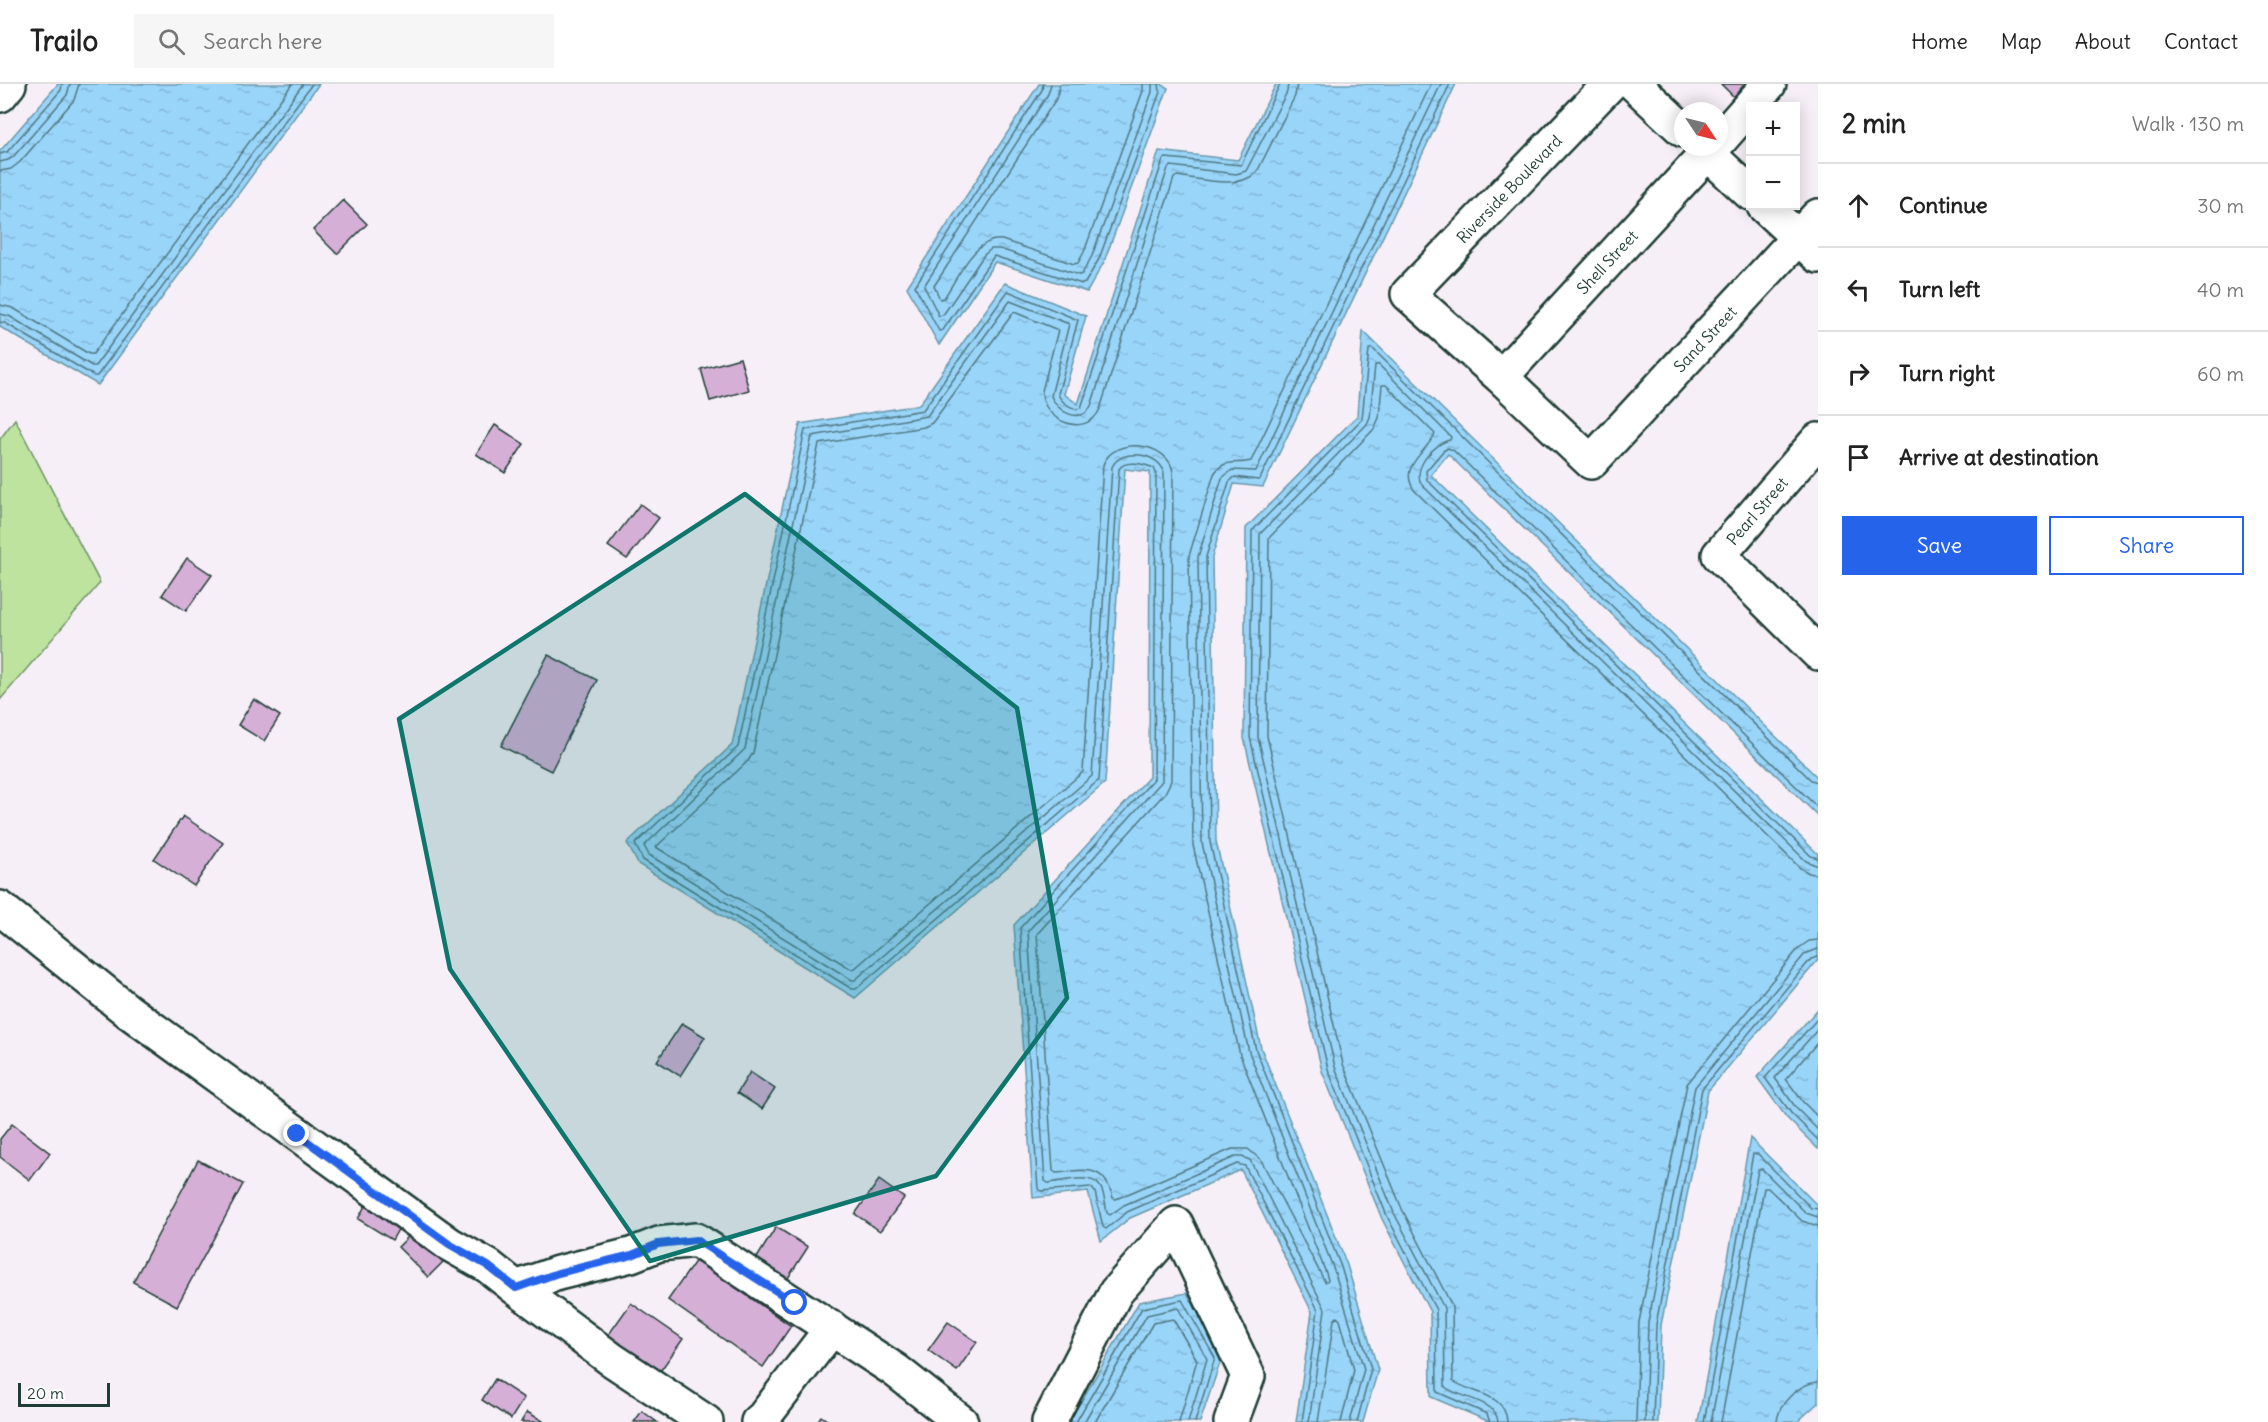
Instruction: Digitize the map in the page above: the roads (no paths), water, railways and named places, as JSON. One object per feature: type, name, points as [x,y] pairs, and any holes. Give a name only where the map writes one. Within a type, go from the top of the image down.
[{"type":"street","points":[[0,95],[9,84]]},
{"type":"street","name":"Riverside Boulevard","points":[[1501,377],[1408,294],[1610,84]]},
{"type":"street","points":[[1634,84],[1674,122]]},
{"type":"street","name":"Shell Street","points":[[1728,128],[1769,84]]},
{"type":"street","name":"Shell Street","points":[[1501,377],[1702,156]]},
{"type":"street","points":[[1718,156],[1746,188]]},
{"type":"street","points":[[1770,210],[1812,237]]},
{"type":"street","name":"Sand Street","points":[[1501,377],[1591,462],[1812,237]]},
{"type":"street","name":"Pearl Street","points":[[1814,452],[1719,555],[1818,653]]},
{"type":"street","points":[[0,908],[128,1011],[449,1244],[488,1266],[611,1359],[706,1422]]},
{"type":"street","points":[[1049,1422],[1116,1292],[1176,1224],[1248,1376],[1231,1422]]},
{"type":"street","points":[[516,1288],[558,1273],[632,1255],[658,1244],[696,1240],[895,1370],[961,1422]]},
{"type":"street","points":[[758,1422],[832,1328]]},
{"type":"water","points":[[58,84],[319,84],[98,385],[0,327],[0,151]]},
{"type":"water","points":[[1039,84],[1161,84],[1168,88],[1104,262],[1087,292],[995,262],[939,345],[907,287]]},
{"type":"water","points":[[1276,84],[1456,84],[1263,487],[1234,484],[1212,557],[1216,841],[1261,1048],[1347,1265],[1378,1370],[1363,1422],[1296,1422],[1312,1312],[1241,1170],[1130,1218],[1101,1241],[1088,1192],[1033,1198],[1014,925],[1149,777],[1150,472],[1125,469],[1105,783],[855,998],[638,864],[627,843],[732,745],[800,424],[919,405],[1005,283],[1086,316],[1064,394],[1078,404],[1159,151],[1238,160]]},
{"type":"water","points":[[1363,331],[1818,778],[1818,816],[1448,454],[1431,475],[1818,854],[1818,960],[1708,1091],[1661,1325],[1658,1422],[1490,1422],[1431,1397],[1430,1312],[1382,1219],[1322,1071],[1244,738],[1246,528],[1357,416]]},
{"type":"water","points":[[1818,1009],[1818,1149],[1786,1117],[1757,1077]]},
{"type":"water","points":[[1750,1138],[1818,1206],[1818,1403],[1797,1422],[1698,1422]]},
{"type":"water","points":[[1187,1293],[1222,1357],[1200,1422],[1069,1422],[1139,1302]]}]
